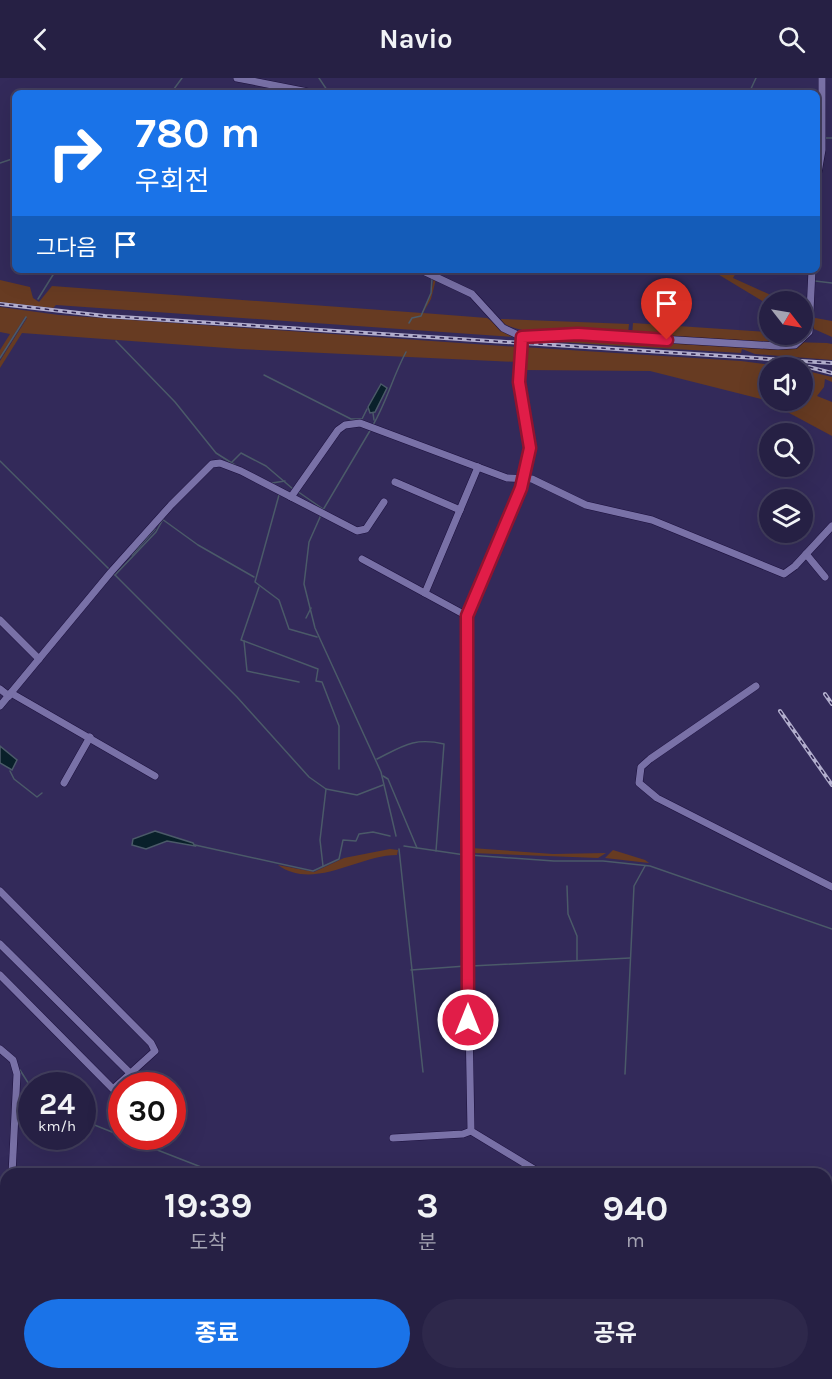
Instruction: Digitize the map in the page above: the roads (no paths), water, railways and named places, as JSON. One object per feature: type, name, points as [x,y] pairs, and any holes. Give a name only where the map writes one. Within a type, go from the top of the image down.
[{"type":"street","points":[[237,78],[298,90]]},
{"type":"street","points":[[820,162],[822,78]]},
{"type":"street","points":[[428,273],[471,294],[503,328],[522,337],[578,334],[778,346],[795,345],[809,332],[812,273]]},
{"type":"street","points":[[471,1131],[466,855],[467,616],[522,478],[530,448],[519,382],[522,337]]},
{"type":"street","points":[[291,497],[338,430],[350,423],[372,426],[507,478],[532,479],[586,505],[652,520],[779,573],[789,572],[832,526]]},
{"type":"street","points":[[0,706],[119,563],[212,464],[226,465],[353,529],[362,531],[384,502]]},
{"type":"street","points":[[425,593],[478,467]]},
{"type":"street","points":[[395,482],[460,510]]},
{"type":"street","points":[[806,554],[825,577]]},
{"type":"street","points":[[362,559],[467,616]]},
{"type":"street","points":[[0,620],[39,659]]},
{"type":"street","points":[[756,686],[650,759],[641,767],[639,783],[657,798],[832,887]]},
{"type":"street","points":[[0,689],[90,737],[155,776]]},
{"type":"street","points":[[64,783],[90,737]]},
{"type":"street","points":[[0,891],[156,1048],[133,1072]]},
{"type":"street","points":[[0,944],[129,1072]]},
{"type":"street","points":[[0,975],[108,1084]]},
{"type":"street","points":[[0,1049],[12,1060],[17,1074],[12,1168]]},
{"type":"street","points":[[393,1138],[463,1134],[471,1131]]},
{"type":"street","points":[[471,1131],[532,1168]]},
{"type":"water","points":[[381,384],[387,388],[375,412],[370,413],[368,407]]},
{"type":"water","points":[[0,746],[17,760],[12,770],[0,763]]},
{"type":"water","points":[[155,831],[193,843],[195,846],[167,841],[146,849],[132,845],[133,839]]},
{"type":"waterway","points":[[173,90],[182,78]]},
{"type":"waterway","points":[[319,78],[327,90]]},
{"type":"waterway","points":[[750,90],[756,78]]},
{"type":"waterway","points":[[826,138],[832,138]]},
{"type":"waterway","points":[[0,163],[12,159]]},
{"type":"waterway","points":[[38,299],[54,273]]},
{"type":"waterway","points":[[756,273],[784,273]]},
{"type":"waterway","points":[[409,323],[412,318],[421,316],[431,293],[432,278]]},
{"type":"waterway","points":[[815,281],[832,283]]},
{"type":"waterway","points":[[0,358],[26,317]]},
{"type":"waterway","points":[[116,341],[175,402],[216,453],[235,465]]},
{"type":"waterway","points":[[373,425],[406,352]]},
{"type":"waterway","points":[[264,375],[351,419],[362,419],[367,409]]},
{"type":"waterway","points":[[373,413],[374,420]]},
{"type":"waterway","points":[[323,510],[371,429]]},
{"type":"waterway","points":[[232,462],[241,453],[266,466],[293,489]]},
{"type":"waterway","points":[[0,461],[110,570]]},
{"type":"waterway","points":[[272,483],[285,481]]},
{"type":"waterway","points":[[297,491],[323,509]]},
{"type":"waterway","points":[[279,495],[255,582],[279,600],[289,629],[317,637]]},
{"type":"waterway","points":[[321,515],[309,542],[304,584],[315,628],[381,772],[396,836]]},
{"type":"waterway","points":[[162,519],[198,545],[254,577]]},
{"type":"waterway","points":[[115,575],[156,532],[162,521]]},
{"type":"waterway","points":[[132,555],[155,529]]},
{"type":"waterway","points":[[113,573],[237,697],[309,777],[326,789],[320,840],[323,866]]},
{"type":"waterway","points":[[259,587],[241,640],[244,641],[247,671],[299,682]]},
{"type":"waterway","points":[[306,618],[311,608]]},
{"type":"waterway","points":[[244,641],[318,669],[316,681],[322,682],[339,726],[339,769]]},
{"type":"waterway","points":[[377,759],[416,742],[444,744],[436,851]]},
{"type":"waterway","points":[[10,771],[14,779],[37,797],[42,793]]},
{"type":"waterway","points":[[383,776],[388,779],[417,848]]},
{"type":"waterway","points":[[326,789],[357,795],[383,785]]},
{"type":"waterway","points":[[195,845],[313,871],[339,859],[343,840],[356,841],[359,834],[373,832],[390,836]]},
{"type":"waterway","points":[[404,846],[465,855]]},
{"type":"waterway","points":[[399,849],[423,1072]]},
{"type":"waterway","points":[[469,855],[554,861],[603,861],[650,866],[832,929]]},
{"type":"waterway","points":[[625,1074],[634,886],[645,866]]},
{"type":"waterway","points":[[567,886],[568,914],[577,936],[577,960]]},
{"type":"waterway","points":[[471,966],[630,958]]},
{"type":"waterway","points":[[411,970],[466,966]]},
{"type":"waterway","points":[[96,1126],[108,1130]]},
{"type":"waterway","points":[[157,1150],[204,1168]]},
{"type":"railway","points":[[0,304],[105,316],[832,363]]},
{"type":"railway","points":[[813,368],[832,373]]},
{"type":"railway","points":[[825,694],[832,704]]},
{"type":"railway","points":[[780,711],[832,785]]}]
